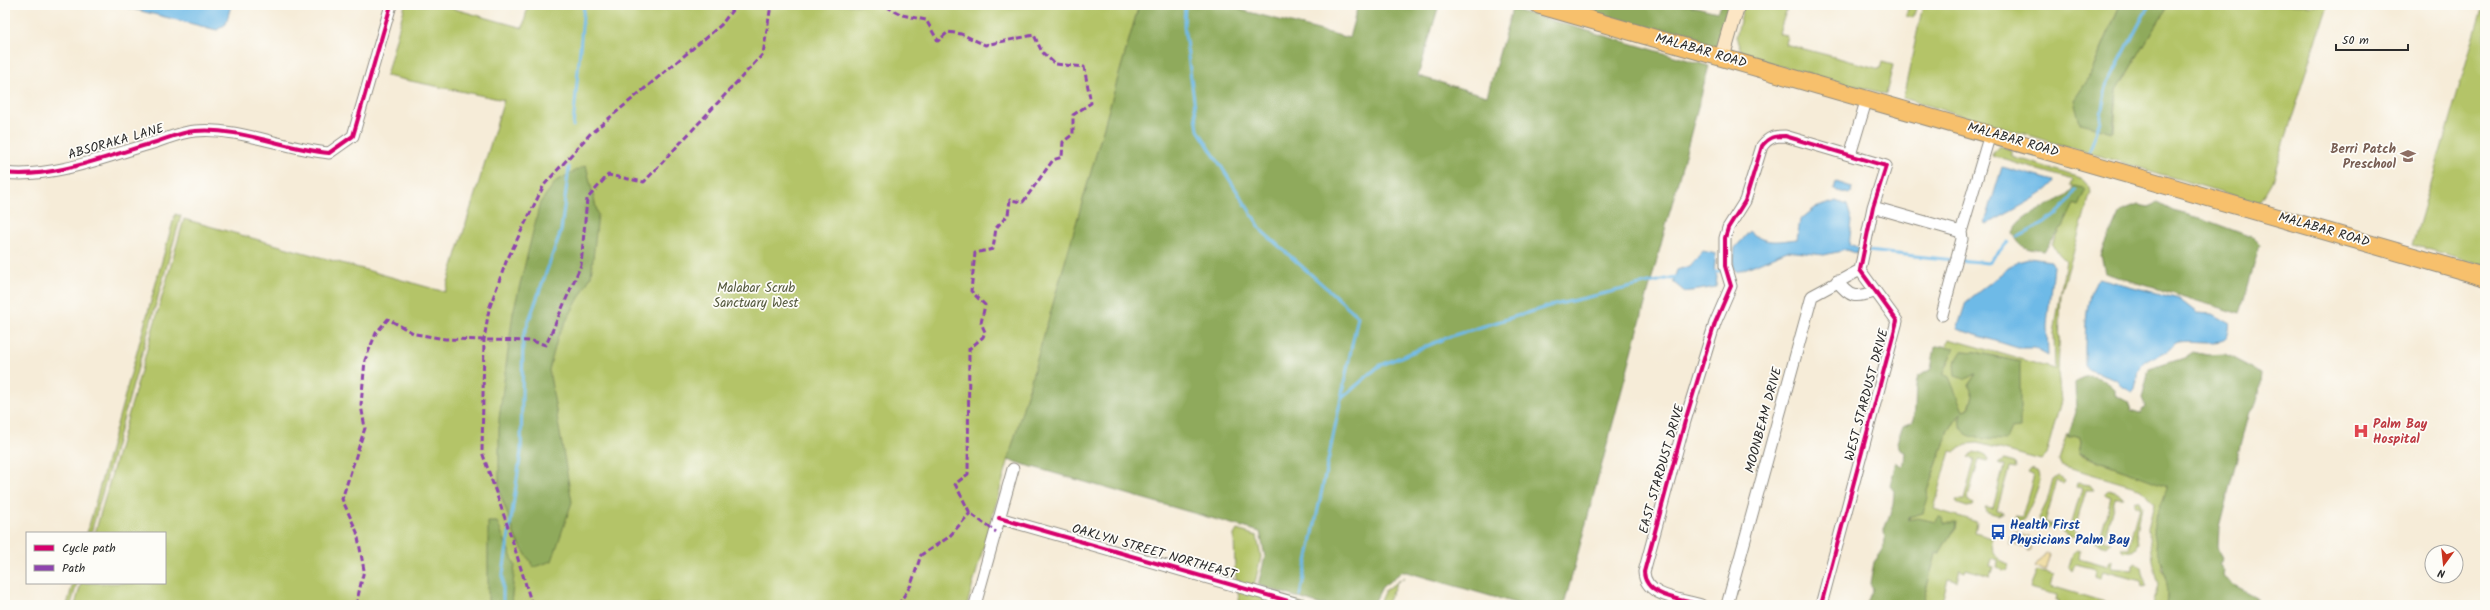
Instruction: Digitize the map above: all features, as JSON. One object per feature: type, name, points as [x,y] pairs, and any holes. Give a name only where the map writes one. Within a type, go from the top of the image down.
[{"type":"main road","name":"MALABAR ROAD","points":[[1539,5],[1867,98],[2485,277]]},
{"type":"street","name":"ABSORAKA LANE","points":[[5,173],[20,175],[53,171],[193,131],[224,130],[302,150],[329,153],[353,136],[391,5]]},
{"type":"street","points":[[1722,57],[1737,5]]},
{"type":"street","points":[[1860,270],[1873,207],[1886,166],[1850,155],[1867,98]]},
{"type":"street","points":[[1942,315],[1962,239],[1961,232],[1990,134]]},
{"type":"street","name":"EAST STARDUST DRIVE","points":[[1701,605],[1658,593],[1646,583],[1644,572],[1688,413],[1715,323],[1731,286],[1727,271],[1725,238],[1728,228],[1745,201],[1759,153],[1768,138],[1785,136],[1850,155]]},
{"type":"street","points":[[1873,207],[1961,232]]},
{"type":"street","name":"MOONBEAM DRIVE","points":[[1727,605],[1812,296],[1837,281],[1860,270]]},
{"type":"street","name":"WEST STARDUST DRIVE","points":[[1821,605],[1897,321],[1874,292],[1860,270]]},
{"type":"street","points":[[1837,281],[1850,294],[1858,297],[1874,292]]},
{"type":"street","points":[[975,605],[1012,470]]},
{"type":"street","name":"OAKLYN STREET NORTHEAST","points":[[1000,518],[1302,605]]},
{"type":"green space","name":"Malabar Scrub Sanctuary West","points":[[405,5],[440,5],[523,28],[528,5],[1139,5],[967,605],[75,605],[81,584],[166,584],[166,532],[95,532],[184,219],[445,292],[504,100],[386,76]]},
{"type":"green space","points":[[1139,5],[1242,5],[1241,10],[1349,38],[1358,5],[1439,5],[1418,76],[1487,96],[1512,9],[1709,66],[1564,605],[1522,605],[1403,571],[1382,587],[1373,605],[1321,605],[1258,585],[1265,557],[1260,532],[1008,460]]},
{"type":"green space","points":[[1559,5],[1688,5],[1717,12],[1722,5],[1732,5],[1719,51]]},
{"type":"green space","points":[[1744,5],[1788,5],[1779,33],[1787,36],[1785,44],[1880,69],[1882,62],[1893,65],[1886,94],[1776,65],[1742,53],[1736,37]]},
{"type":"green space","points":[[1899,5],[1917,5],[1913,18],[1906,16],[1908,8]]},
{"type":"green space","points":[[1923,5],[2120,5],[2089,78],[2075,100],[2114,132],[2117,90],[2168,5],[2328,5],[2272,181],[2259,203],[1903,98]]},
{"type":"green space","points":[[2120,5],[2168,5],[2117,90],[2113,132],[2080,123],[2074,100],[2089,78]]},
{"type":"green space","points":[[2483,5],[2485,5],[2485,265],[2413,245]]},
{"type":"green space","points":[[2000,146],[2012,150],[2012,156],[2083,179],[2090,187],[2091,192],[2061,294],[2058,373],[2061,401],[2046,455],[2041,460],[1978,443],[1966,444],[1956,452],[1950,451],[1934,509],[1977,522],[1975,532],[1992,537],[1992,547],[1997,558],[2010,564],[2007,571],[1996,568],[1997,561],[1991,559],[1989,566],[1993,567],[1990,576],[1966,569],[1965,572],[1960,570],[1957,581],[1948,579],[1941,605],[1922,605],[1936,553],[1939,553],[1952,532],[1950,524],[1907,520],[1928,498],[1927,490],[1949,430],[1963,411],[1943,374],[1955,348],[1946,347],[1949,339],[2055,369],[2054,333],[2066,260],[2052,246],[2074,204],[2078,206],[2085,189],[2071,186],[2073,180],[1992,156],[1993,152]],"holes":[[[1962,351],[1976,352],[2020,362],[1959,421],[1963,411],[1969,409],[1973,396],[1969,384],[1977,373]]]},
{"type":"green space","points":[[586,165],[598,215],[591,276],[558,336],[549,370],[572,502],[552,561],[534,567],[516,539],[499,490],[499,419],[513,313],[540,203],[556,181]]},
{"type":"green space","points":[[2075,186],[2086,189],[2078,206],[2074,204],[2063,227],[2044,251],[2029,249],[2021,245],[2015,238],[2013,232],[2019,224],[2035,211],[2063,198]]},
{"type":"green space","points":[[2158,203],[2173,211],[2203,219],[2254,238],[2260,244],[2240,314],[2105,273],[2101,255],[2120,212],[2138,205],[2149,207]]},
{"type":"green space","points":[[175,214],[181,216],[91,532],[87,532]]},
{"type":"green space","points":[[1942,346],[1955,348],[1943,374],[1949,377],[1963,411],[1969,409],[1973,396],[1969,384],[1976,374],[1965,379],[1955,376],[1954,364],[1962,351],[1976,352],[2020,362],[2020,428],[2011,429],[2006,440],[1975,437],[1964,432],[1961,428],[1961,413],[1949,430],[1927,490],[1928,498],[1923,513],[1909,517],[1907,520],[1918,518],[1935,522],[1939,517],[1943,518],[1944,523],[1957,523],[1956,529],[1952,532],[1939,554],[1936,553],[1922,605],[1866,605],[1873,588],[1870,584],[1874,562],[1881,553],[1885,541],[1884,530],[1893,505],[1894,491],[1890,486],[1896,462],[1901,466],[1904,463],[1905,451],[1900,449],[1897,442],[1903,426],[1912,422],[1914,416],[1918,377],[1931,369],[1935,347]]},
{"type":"green space","points":[[2193,352],[2207,355],[2225,354],[2261,373],[2259,394],[2256,404],[2248,415],[2219,528],[2218,547],[2223,559],[2219,564],[2224,571],[2223,576],[2234,585],[2257,597],[2256,605],[2167,605],[2168,596],[2166,578],[2153,533],[2153,527],[2164,498],[2166,486],[2079,453],[2081,441],[2079,436],[2068,437],[2076,411],[2075,383],[2080,379],[2090,376],[2101,379],[2115,389],[2115,395],[2128,402],[2131,410],[2141,413],[2146,407],[2142,398],[2149,369],[2184,358]]},
{"type":"green space","points":[[2067,433],[2068,437],[2079,436],[2081,441],[2079,454],[2166,485],[2166,497],[2155,517],[2155,542],[2159,549],[2161,568],[2169,586],[2167,605],[2153,605],[2158,585],[2152,561],[2148,528],[2154,504],[2142,489],[2061,465],[2059,460]]},
{"type":"green space","points":[[1974,452],[1985,455],[1988,459],[1987,462],[1979,460],[1967,501],[1974,504],[1973,506],[1967,507],[1958,504],[1956,500],[1964,500],[1975,459],[1968,457]]},
{"type":"green space","points":[[2004,460],[2015,463],[2016,469],[2009,468],[1997,510],[2004,512],[1998,515],[1987,512],[1985,507],[1993,508],[2004,466],[1998,464]]},
{"type":"green space","points":[[2031,469],[2038,471],[2040,475],[2038,488],[2024,519],[2018,521],[2015,516],[2022,517],[2034,475],[2028,473]]},
{"type":"green space","points":[[2059,476],[2065,480],[2064,483],[2057,481],[2045,522],[2052,525],[2047,528],[2042,525],[2039,518],[2047,502],[2053,479]]},
{"type":"green space","points":[[2077,483],[2090,485],[2094,490],[2086,490],[2074,532],[2081,534],[2079,537],[2069,537],[2061,531],[2063,528],[2070,530],[2082,488],[2076,487]]},
{"type":"green space","points":[[2108,490],[2118,493],[2123,498],[2115,498],[2104,540],[2110,542],[2106,546],[2094,542],[2093,537],[2100,539],[2111,497],[2104,494]]},
{"type":"green space","points":[[2135,500],[2139,501],[2142,507],[2137,531],[2139,544],[2136,549],[2124,552],[2121,548],[2129,548],[2140,507],[2134,504]]},
{"type":"green space","points":[[488,522],[497,522],[515,565],[511,605],[488,605]]},
{"type":"green space","points":[[1237,530],[1257,536],[1261,557],[1254,587],[1306,605],[1260,605],[1253,603],[1240,605],[1235,571],[1234,535]]},
{"type":"green space","points":[[2077,550],[2080,551],[2079,558],[2108,566],[2110,560],[2113,560],[2112,568],[2132,570],[2132,564],[2135,562],[2142,567],[2146,586],[2142,587],[2141,581],[2103,571],[2100,578],[2095,576],[2096,569],[2076,564],[2073,571],[2069,566],[2073,553]]},
{"type":"green space","points":[[2037,571],[2054,575],[2051,586],[2115,605],[2057,605],[2058,600],[2055,600],[2056,595],[2030,588]]},
{"type":"green space","points":[[1397,582],[1386,605],[1378,605],[1385,590]]},
{"type":"green space","points":[[73,584],[77,584],[71,605],[67,605]]},
{"type":"sand","points":[[2017,532],[2029,536],[2032,541],[2031,550],[2028,551],[2029,549],[2011,544],[2009,546],[2009,538]]},
{"type":"sand","points":[[2046,553],[2050,554],[2045,571],[2035,566]]},
{"type":"water","points":[[117,5],[231,5],[226,24],[217,30]]},
{"type":"water","points":[[2002,167],[2054,181],[2052,185],[2036,197],[1988,224],[1985,223]]},
{"type":"water","points":[[1836,182],[1852,187],[1851,193],[1849,194],[1834,190]]},
{"type":"water","points":[[1837,201],[1847,205],[1852,221],[1849,244],[1858,247],[1858,254],[1846,250],[1824,255],[1787,251],[1737,272],[1733,268],[1735,248],[1750,231],[1766,240],[1777,241],[1797,239],[1800,220],[1815,208]]},
{"type":"water","points":[[1703,251],[1716,254],[1714,272],[1717,275],[1716,287],[1685,292],[1673,282],[1677,270],[1690,266]]},
{"type":"water","points":[[2029,258],[2051,261],[2053,265],[2047,326],[2048,356],[2034,348],[2018,348],[1957,329],[1966,302],[2017,261]]},
{"type":"water","points":[[2099,278],[2179,299],[2197,313],[2212,314],[2230,324],[2227,337],[2224,340],[2211,342],[2188,341],[2176,343],[2163,353],[2144,362],[2139,369],[2135,388],[2132,392],[2123,387],[2117,379],[2087,369],[2085,364],[2085,332],[2088,305],[2094,284]]},
{"type":"waterway","points":[[573,126],[584,5]]},
{"type":"waterway","points":[[1185,5],[1184,26],[1198,130],[1263,232],[1358,316],[1300,596]]},
{"type":"waterway","points":[[2089,153],[2100,121],[2106,87],[2149,5]]},
{"type":"waterway","points":[[503,605],[503,574],[521,452],[523,337],[561,231],[569,167]]},
{"type":"waterway","points":[[2017,237],[2051,219],[2064,207],[2076,190]]},
{"type":"waterway","points":[[1959,260],[1988,263],[2008,242]]},
{"type":"waterway","points":[[1858,250],[1954,260]]},
{"type":"waterway","points":[[1714,272],[1724,270]]},
{"type":"waterway","points":[[1342,398],[1379,366],[1451,336],[1550,306],[1675,277]]},
{"type":"marked path","points":[[532,605],[511,536],[482,452],[484,340],[489,309],[506,262],[544,185],[590,134],[721,25],[736,5]]},
{"type":"marked path","points":[[356,605],[364,570],[357,532],[342,499],[365,428],[361,405],[365,360],[376,333],[388,319],[415,334],[445,339],[532,341],[546,345],[581,265],[587,199],[608,175],[644,182],[763,54],[771,5]]},
{"type":"marked path","points":[[889,5],[889,8],[902,15],[926,20],[938,41],[948,32],[961,34],[985,45],[1034,35],[1042,52],[1055,64],[1084,67],[1091,103],[1073,115],[1073,134],[1063,142],[1062,157],[1053,160],[1023,202],[1010,200],[1008,215],[996,228],[993,249],[975,253],[971,291],[985,305],[981,323],[985,332],[983,337],[969,349],[968,474],[955,484],[970,513],[996,532]]},
{"type":"marked path","points":[[898,605],[911,585],[921,555],[949,537],[970,513]]},
{"type":"cycle path","points":[[5,173],[42,173],[81,165],[180,134],[195,131],[229,132],[312,151],[329,153],[353,136],[391,5]]},
{"type":"cycle path","points":[[1701,605],[1674,599],[1657,592],[1646,580],[1644,572],[1685,421],[1715,323],[1731,286],[1725,266],[1725,238],[1728,228],[1745,201],[1762,146],[1767,141],[1778,136],[1785,136],[1886,166],[1873,207],[1860,270],[1897,321],[1821,605]]},
{"type":"cycle path","points":[[999,518],[1302,605]]},
{"type":"place","name":"Berri Patch Preschool","points":[[2408,156]]},
{"type":"place","name":"Palm Bay Hospital","points":[[2361,431]]},
{"type":"place","name":"Health First Physicians Palm Bay","points":[[1998,532]]}]
